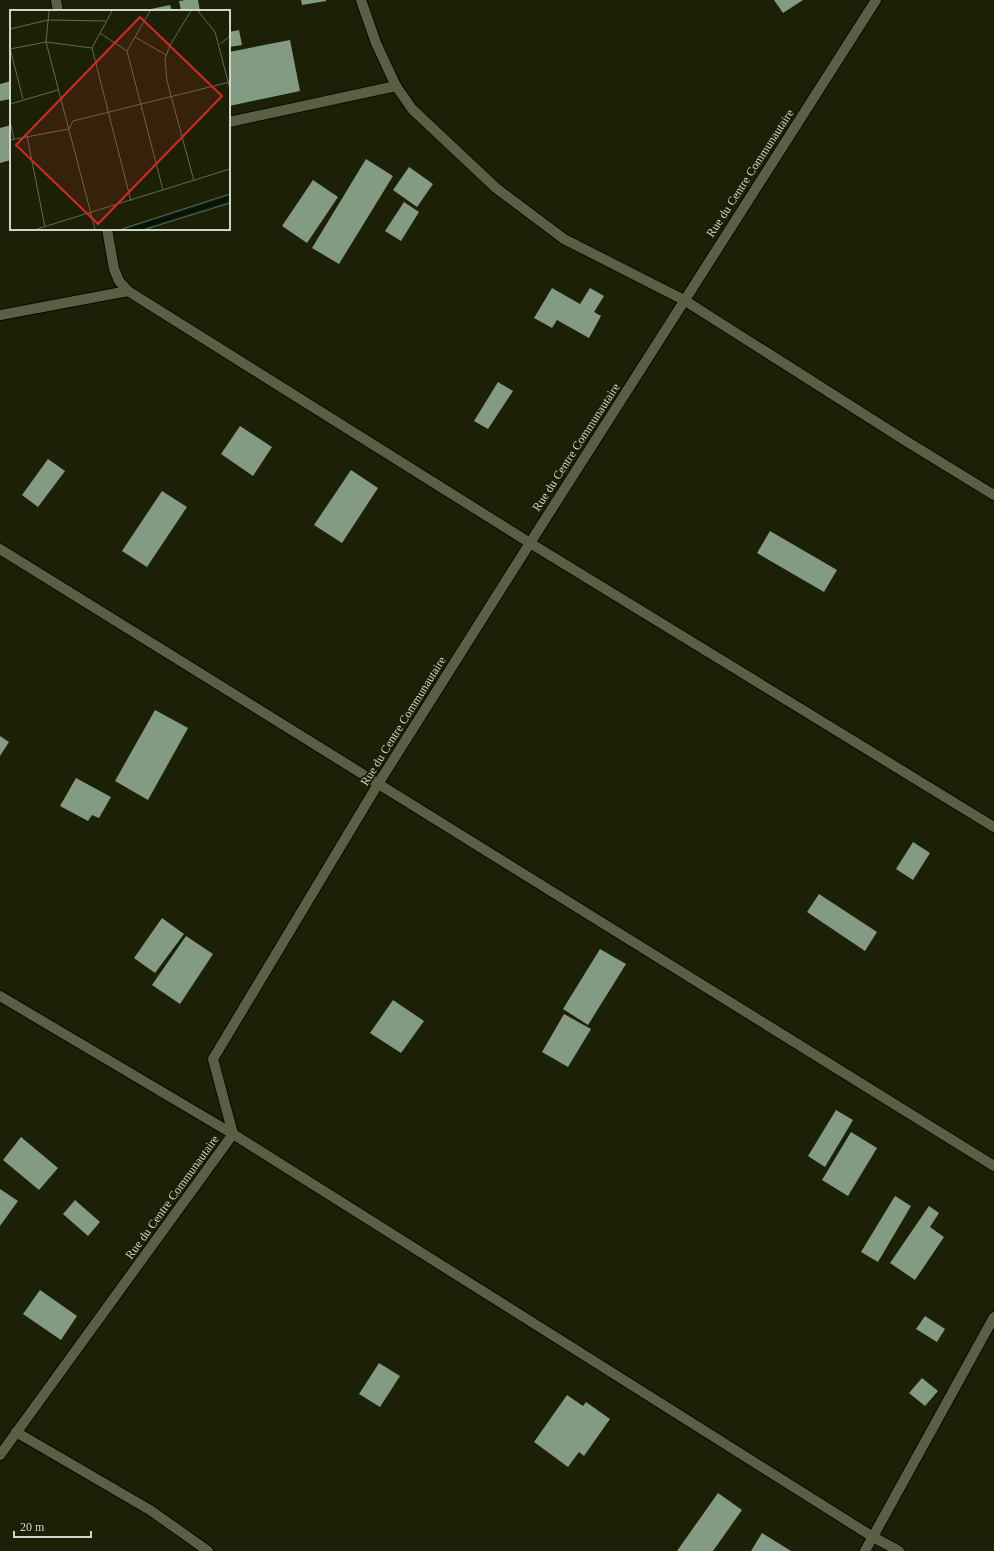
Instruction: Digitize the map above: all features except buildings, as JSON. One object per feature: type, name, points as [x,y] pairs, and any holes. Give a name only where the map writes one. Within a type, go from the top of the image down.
[{"type":"street","points":[[56,0],[58,10]]},
{"type":"street","points":[[361,0],[376,43],[396,86],[412,109],[496,188],[564,239],[684,300],[899,437],[994,494]]},
{"type":"street","name":"Rue du Centre Communautaire","points":[[0,1455],[233,1134],[213,1059],[378,784],[530,542],[876,0]]},
{"type":"street","points":[[230,122],[396,86]]},
{"type":"street","points":[[107,230],[114,268],[119,281],[128,291],[530,542],[994,827]]},
{"type":"street","points":[[0,315],[128,291]]},
{"type":"street","points":[[0,549],[994,1166]]},
{"type":"street","points":[[0,996],[233,1134],[873,1537],[899,1551]]},
{"type":"street","points":[[865,1551],[994,1317]]},
{"type":"street","points":[[16,1432],[150,1510],[208,1551]]}]
